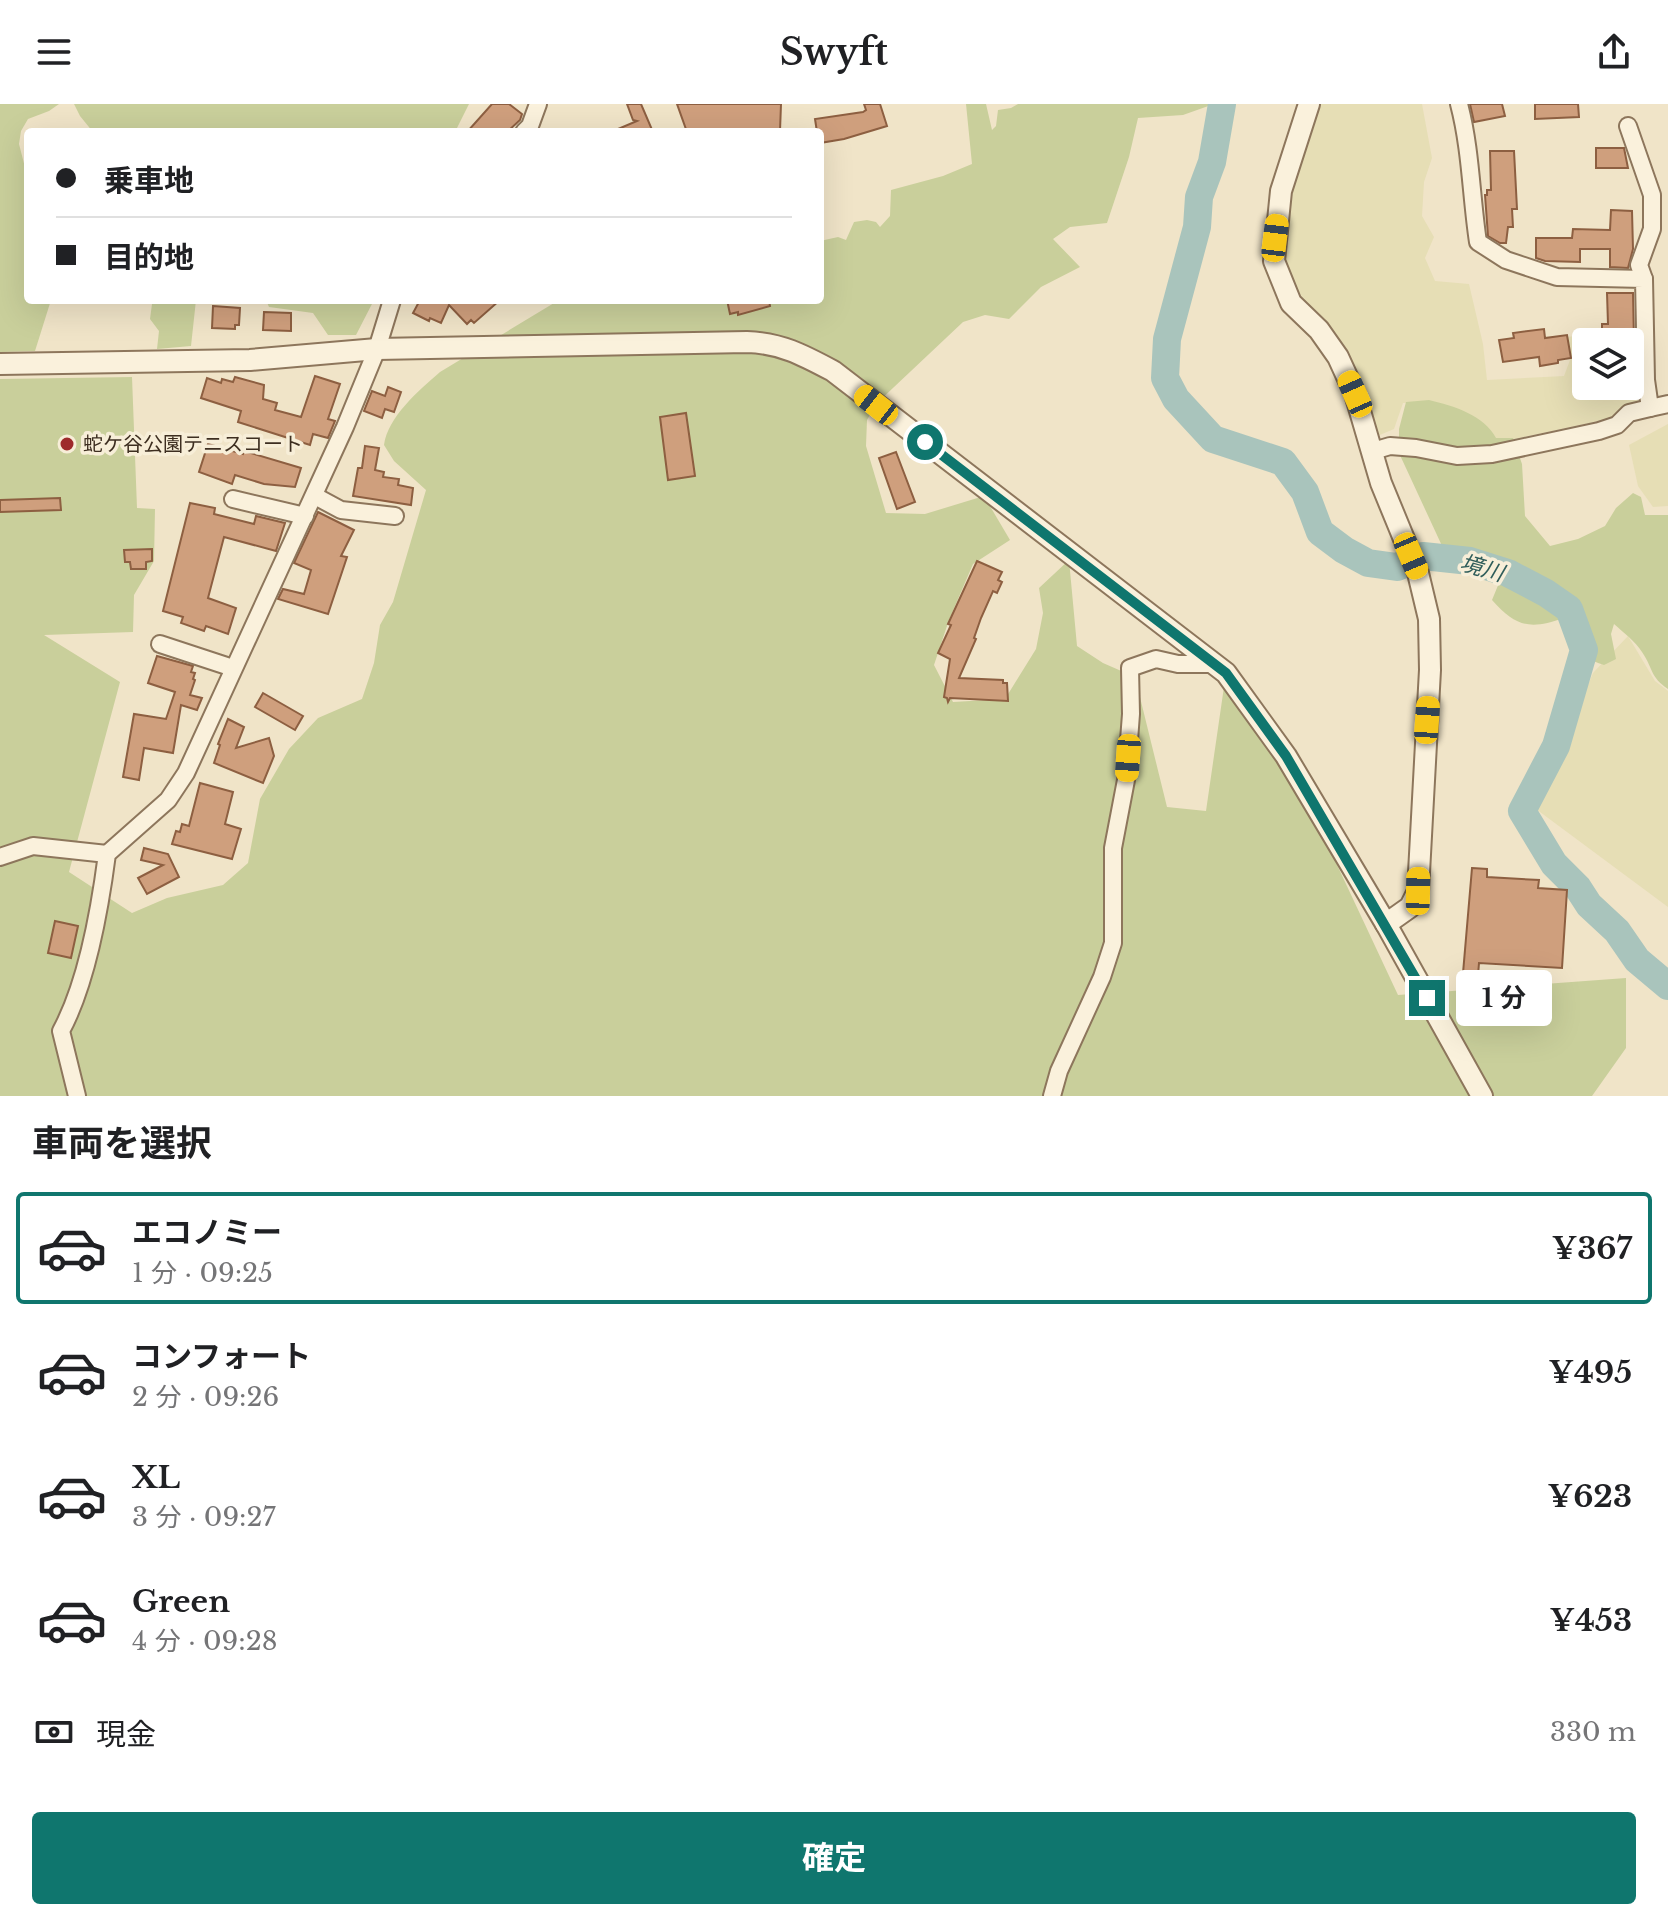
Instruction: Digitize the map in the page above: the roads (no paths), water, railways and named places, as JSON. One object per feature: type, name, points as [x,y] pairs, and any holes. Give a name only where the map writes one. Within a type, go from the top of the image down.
[{"type":"street","points":[[528,128],[538,104]]},
{"type":"street","points":[[1309,104],[1281,191],[1274,261],[1291,303],[1319,330],[1338,357],[1355,394],[1381,483],[1414,565],[1429,619],[1430,670],[1418,891],[1410,907],[1386,924]]},
{"type":"street","points":[[1459,104],[1468,139],[1478,242],[1506,260],[1557,277],[1644,279]]},
{"type":"street","points":[[1628,126],[1652,195],[1652,229],[1639,265],[1644,279],[1646,380],[1650,408]]},
{"type":"street","points":[[77,1096],[61,1031],[75,1005],[101,900],[107,854],[168,800],[186,773],[233,668],[249,640],[281,563],[315,496],[377,349],[391,304]]},
{"type":"street","points":[[0,364],[250,360],[377,349],[773,343],[833,371],[1226,673],[1286,756],[1386,924],[1482,1096]]},
{"type":"street","points":[[1373,451],[1390,446],[1457,456],[1492,454],[1599,431],[1617,425],[1629,413],[1668,404]]},
{"type":"street","points":[[315,496],[341,510],[395,516]]},
{"type":"street","points":[[233,499],[305,516]]},
{"type":"street","points":[[160,644],[233,668]]},
{"type":"street","points":[[1052,1096],[1059,1071],[1102,977],[1113,943],[1113,848],[1126,780],[1131,714],[1130,668],[1156,659],[1178,664],[1214,664]]},
{"type":"street","points":[[0,857],[33,846],[107,854]]},
{"type":"waterway","name":"境川","points":[[1222,104],[1212,162],[1199,197],[1197,227],[1167,339],[1165,378],[1176,399],[1213,439],[1283,462],[1305,492],[1320,532],[1344,550],[1368,563],[1397,567],[1423,556],[1470,561],[1508,573],[1569,609],[1584,650],[1556,746],[1522,811],[1554,864],[1578,888],[1589,905],[1617,931],[1637,960],[1668,986]]},
{"type":"place","name":"蛇ケ谷公園テニスコート","points":[[67,444]]}]
